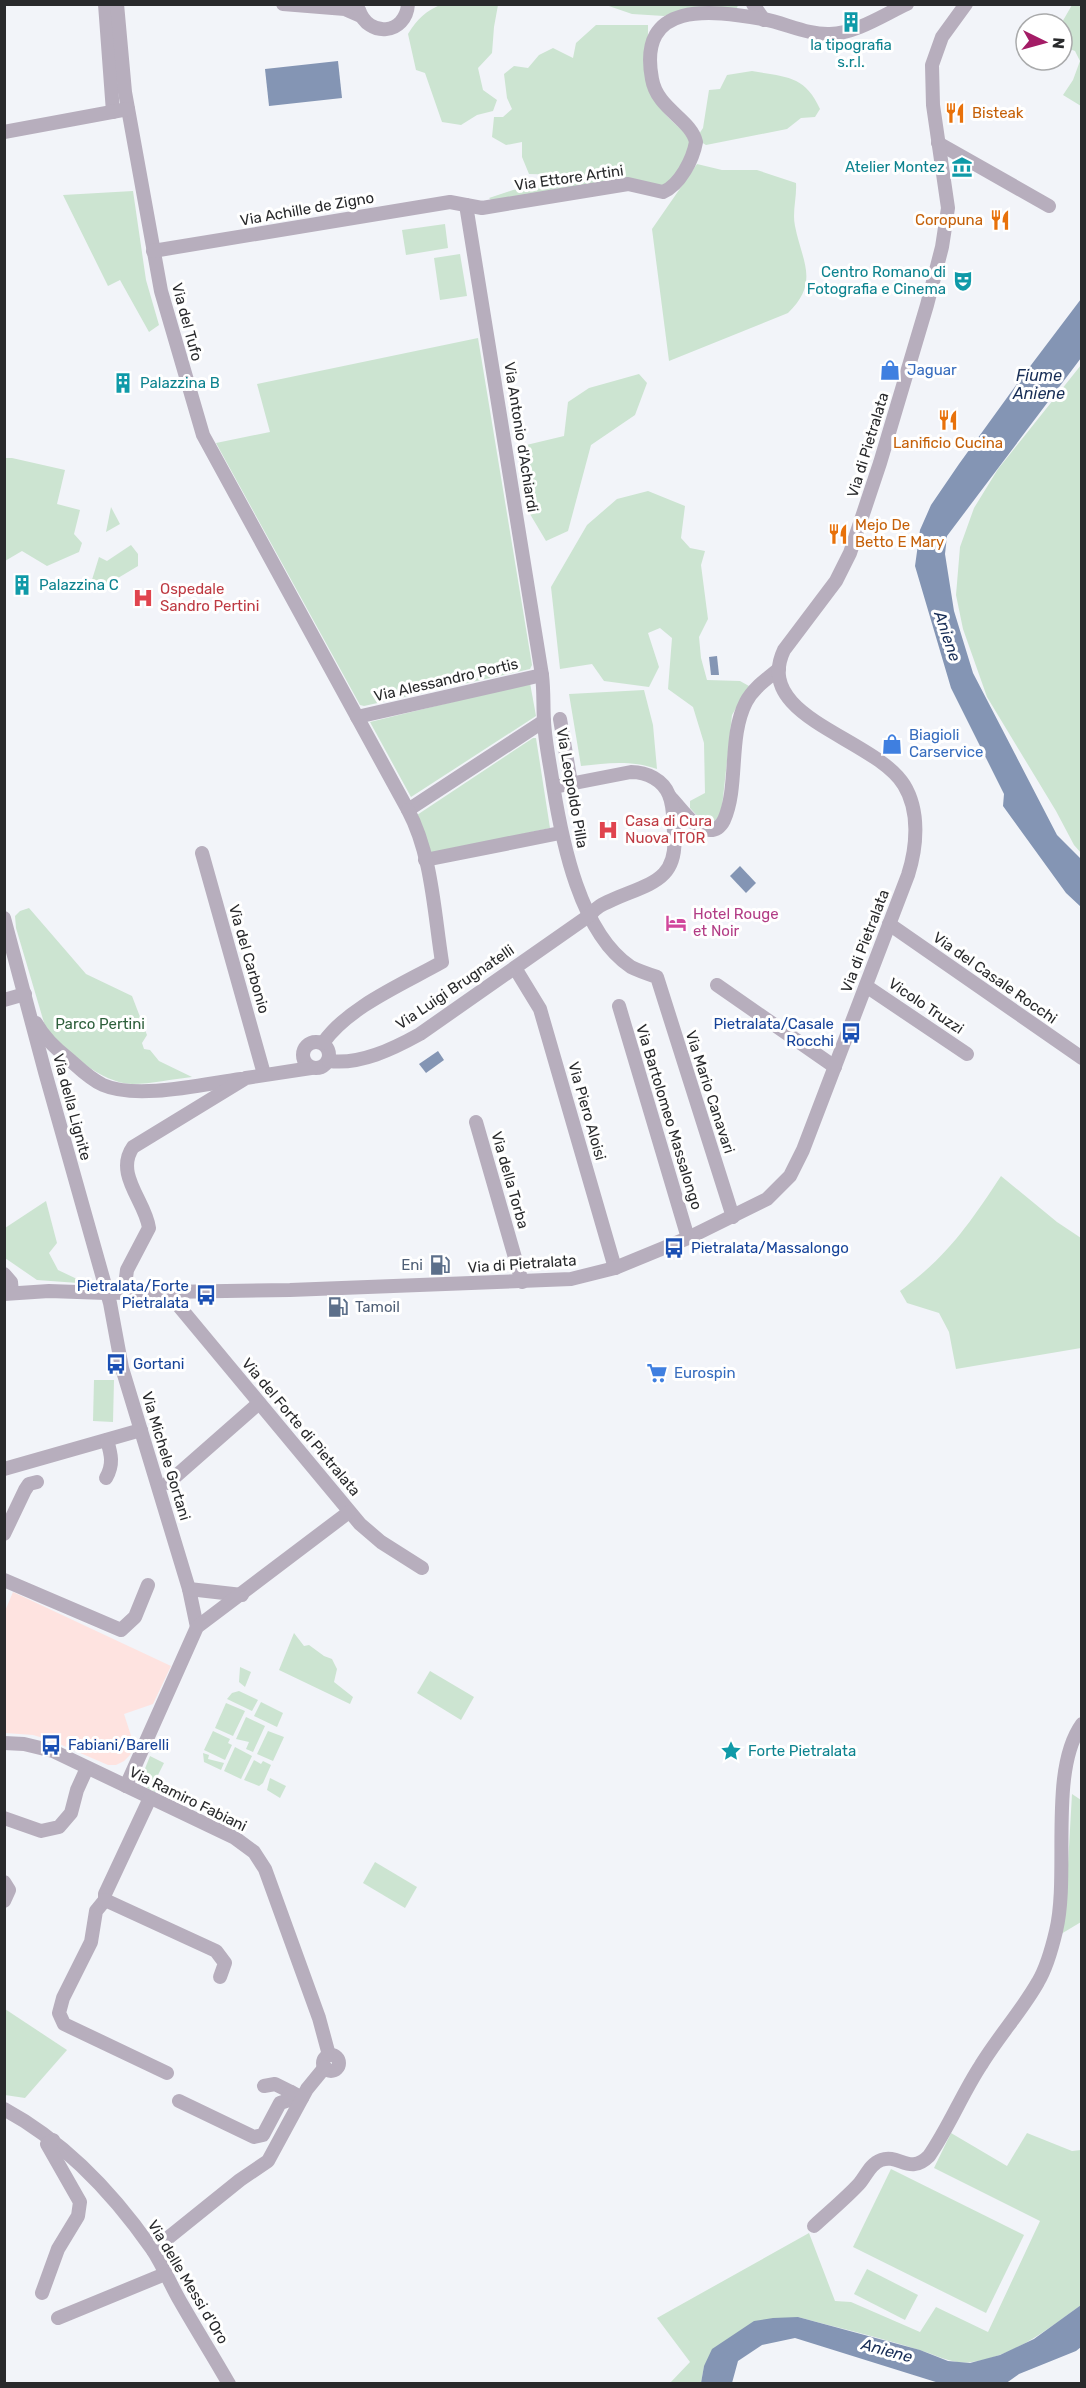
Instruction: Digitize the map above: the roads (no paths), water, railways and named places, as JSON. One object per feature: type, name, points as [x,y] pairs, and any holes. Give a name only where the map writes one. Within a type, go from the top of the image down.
[{"type":"street","points":[[105,4],[113,112]]},
{"type":"street","name":"Via del Tufo","points":[[117,4],[122,68],[153,251],[165,311],[203,435],[408,810],[425,860],[442,962],[344,1021],[333,1029],[322,1043]]},
{"type":"street","points":[[283,4],[360,10],[373,28],[389,29],[402,21],[408,4]]},
{"type":"street","points":[[753,4],[764,20],[816,33],[834,34],[847,32],[907,4]]},
{"type":"street","name":"Via di Pietralata","points":[[8,1293],[49,1291],[168,1293],[571,1279],[615,1269],[733,1217],[767,1199],[790,1176],[803,1150],[889,924],[914,852],[915,823],[907,790],[894,773],[884,763],[796,708],[782,691],[779,669],[784,650],[843,569],[860,527],[938,265],[946,230],[948,208],[932,98],[933,62],[946,31],[966,4]]},
{"type":"street","name":"Via Ettore Artini","points":[[466,205],[482,208],[628,184],[657,192],[669,189],[676,183],[686,167],[696,142],[690,131],[665,106],[654,87],[651,66],[652,45],[656,34],[668,21],[689,14],[709,13],[764,20]]},
{"type":"street","points":[[4,132],[128,109]]},
{"type":"street","points":[[938,143],[1049,206]]},
{"type":"street","name":"Via Achille de Zigno","points":[[153,251],[450,202],[466,205]]},
{"type":"street","name":"Via Antonio d'Achiardi","points":[[466,205],[542,675]]},
{"type":"street","points":[[554,787],[636,772],[657,780],[671,798],[703,829],[712,830],[720,826],[726,813],[734,751],[745,703],[756,688],[779,669]]},
{"type":"street","name":"Via Alessandro Portis","points":[[357,717],[542,675]]},
{"type":"street","name":"Via Leopoldo Pilla","points":[[542,675],[544,721],[560,832],[572,873],[590,915],[620,957],[633,968],[657,977]]},
{"type":"street","points":[[560,719],[570,783]]},
{"type":"street","points":[[408,810],[544,721]]},
{"type":"street","name":"Via Luigi Brugnatelli","points":[[328,1061],[365,1058],[424,1031],[590,915],[600,905],[658,879],[669,868],[675,852],[671,798]]},
{"type":"street","points":[[425,860],[560,832]]},
{"type":"street","name":"Via del Carbonio","points":[[202,853],[267,1074]]},
{"type":"street","name":"Via del Casale Rocchi","points":[[889,924],[1082,1058]]},
{"type":"street","name":"Via della Lignite","points":[[6,926],[25,994],[46,1047],[106,1293]]},
{"type":"street","name":"Via Piero Aloisi","points":[[515,968],[540,1009],[615,1269]]},
{"type":"street","name":"Via Mario Canavari","points":[[657,977],[733,1217]]},
{"type":"street","points":[[717,985],[835,1067]]},
{"type":"street","name":"Vicolo Truzzi","points":[[866,986],[968,1054]]},
{"type":"street","points":[[4,1000],[25,994]]},
{"type":"street","name":"Via Bartolomeo Massalongo","points":[[619,1006],[688,1238]]},
{"type":"street","points":[[46,1047],[102,1085],[140,1092],[322,1068],[328,1061],[329,1052],[322,1043],[312,1042],[303,1053],[267,1074]]},
{"type":"street","points":[[303,1053],[305,1063],[311,1068]]},
{"type":"street","points":[[124,1293],[127,1270],[148,1228],[147,1220],[131,1183],[128,1166],[130,1151],[143,1139],[246,1078]]},
{"type":"street","name":"Via della Torba","points":[[476,1122],[522,1282]]},
{"type":"street","points":[[4,1274],[11,1281],[8,1293]]},
{"type":"street","name":"Via Michele Gortani","points":[[106,1293],[110,1303],[122,1368],[189,1589],[197,1627]]},
{"type":"street","name":"Via del Forte di Pietralata","points":[[168,1293],[349,1512],[376,1538],[422,1568]]},
{"type":"street","points":[[168,1483],[259,1403]]},
{"type":"street","points":[[8,1464],[141,1431]]},
{"type":"street","points":[[106,1478],[112,1460],[107,1440]]},
{"type":"street","points":[[4,1534],[25,1490],[29,1484],[37,1482]]},
{"type":"street","points":[[126,1786],[197,1627],[349,1512]]},
{"type":"street","points":[[4,1580],[120,1630],[135,1617],[148,1585]]},
{"type":"street","points":[[189,1589],[242,1595]]},
{"type":"street","points":[[814,2226],[879,2161],[886,2159],[912,2165],[921,2163],[929,2156],[989,2051],[1038,1983],[1057,1929],[1062,1890],[1061,1838],[1066,1768],[1075,1736],[1082,1724]]},
{"type":"street","name":"Via Ramiro Fabiani","points":[[4,1743],[38,1746],[53,1751],[235,1838],[254,1852],[261,1862],[319,2018],[327,2061],[297,2095],[268,2161],[240,2180],[153,2250]]},
{"type":"street","points":[[4,1818],[41,1831],[59,1827],[71,1813],[77,1790],[87,1768]]},
{"type":"street","points":[[150,1798],[105,1894],[105,1900],[96,1911],[91,1942],[63,1998],[59,2013],[64,2024],[167,2073]]},
{"type":"street","points":[[4,1882],[9,1890],[4,1900]]},
{"type":"street","points":[[105,1900],[216,1951],[225,1963],[220,1977]]},
{"type":"street","points":[[264,2086],[275,2084],[297,2095]]},
{"type":"street","points":[[179,2101],[254,2137],[263,2134],[280,2103],[297,2095]]},
{"type":"street","name":"Via delle Messi d'Oro","points":[[4,2109],[39,2128],[118,2204],[153,2250],[229,2384]]},
{"type":"street","points":[[42,2294],[58,2249],[78,2216],[80,2202],[47,2144],[53,2140]]},
{"type":"street","points":[[58,2318],[165,2274]]},
{"type":"water","points":[[338,61],[342,98],[269,106],[265,69]]},
{"type":"water","name":"Fiume Aniene","points":[[1081,299],[1081,358],[947,536],[945,554],[954,611],[973,673],[1057,835],[1081,859],[1081,907],[1066,893],[1003,806],[1004,794],[951,688],[915,566],[920,530],[931,505],[1019,381]]},
{"type":"water","points":[[717,656],[719,675],[711,675],[709,657]]},
{"type":"water","points":[[740,866],[756,883],[746,893],[730,876]]},
{"type":"water","points":[[438,1051],[444,1060],[426,1073],[419,1064]]},
{"type":"water","name":"Aniene","points":[[1081,2305],[1081,2347],[1019,2374],[1005,2384],[939,2383],[795,2338],[762,2345],[738,2361],[732,2383],[701,2383],[704,2366],[712,2349],[754,2321],[798,2317],[920,2350],[948,2361],[970,2363],[1000,2355],[1034,2339]]},
{"type":"place","name":"la tipografia s.r.l.","points":[[851,22]]},
{"type":"place","name":"Bisteak","points":[[955,113]]},
{"type":"place","name":"Atelier Montez","points":[[962,167]]},
{"type":"place","name":"Coropuna","points":[[1000,220]]},
{"type":"place","name":"Centro Romano di Fotografia e Cinema","points":[[963,281]]},
{"type":"place","name":"Jaguar","points":[[890,370]]},
{"type":"place","name":"Palazzina B","points":[[123,383]]},
{"type":"place","name":"Lanificio Cucina","points":[[948,420]]},
{"type":"place","name":"Mejo De Betto E Mary","points":[[838,534]]},
{"type":"place","name":"Palazzina C","points":[[22,585]]},
{"type":"place","name":"Ospedale Sandro Pertini","points":[[143,598]]},
{"type":"place","name":"Biagioli Carservice","points":[[892,744]]},
{"type":"place","name":"Casa di Cura Nuova ITOR","points":[[608,830]]},
{"type":"place","name":"Hotel Rouge et Noir","points":[[676,923]]},
{"type":"place","name":"Pietralata/Casale Rocchi","points":[[851,1033]]},
{"type":"place","name":"Pietralata/Massalongo","points":[[674,1248]]},
{"type":"place","name":"Eni","points":[[440,1265]]},
{"type":"place","name":"Pietralata/Forte Pietralata","points":[[206,1295]]},
{"type":"place","name":"Tamoil","points":[[338,1307]]},
{"type":"place","name":"Gortani","points":[[116,1364]]},
{"type":"place","name":"Eurospin","points":[[657,1373]]},
{"type":"place","name":"Fabiani/Barelli","points":[[51,1745]]},
{"type":"place","name":"Forte Pietralata","points":[[731,1751]]},
{"type":"park label","name":"Parco Pertini","points":[[100,1024]]}]
